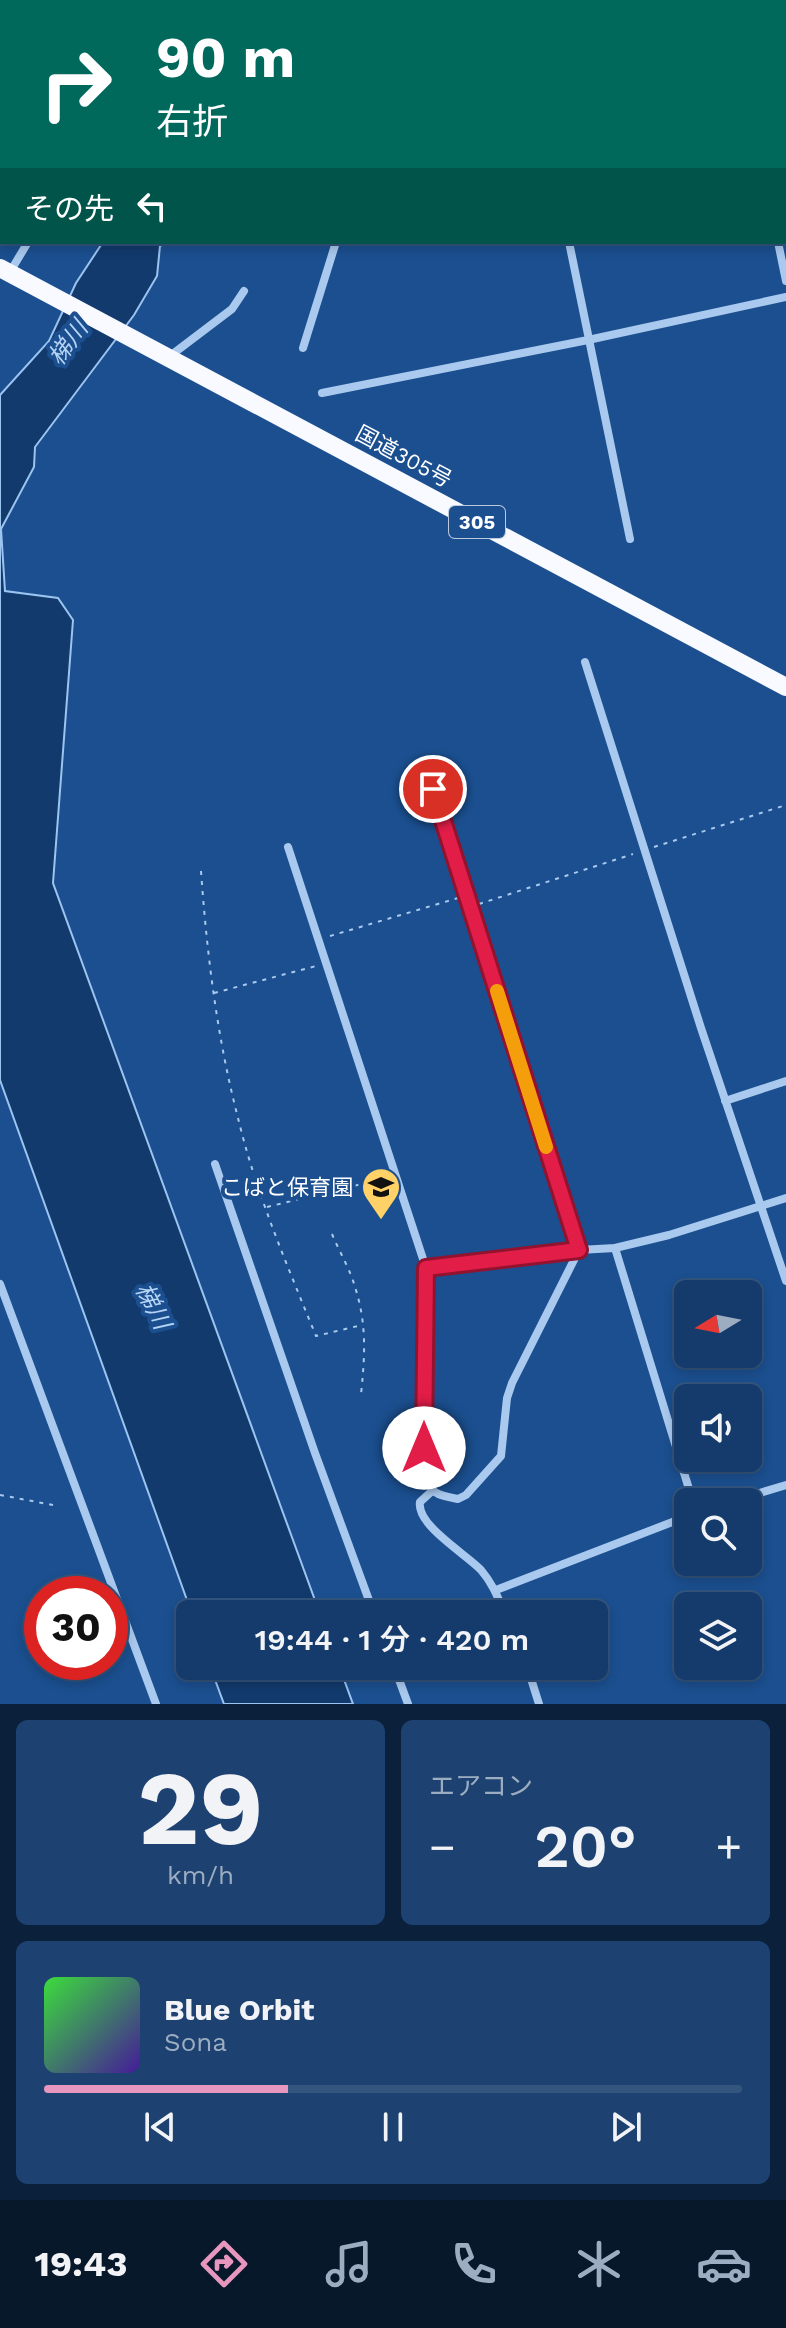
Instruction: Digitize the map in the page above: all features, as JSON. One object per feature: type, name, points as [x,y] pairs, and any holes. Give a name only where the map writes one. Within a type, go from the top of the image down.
[{"type":"highway","name":"国道305号","points":[[9,273],[786,687]]},
{"type":"street","points":[[9,273],[27,244]]},
{"type":"street","points":[[303,348],[335,244]]},
{"type":"street","points":[[569,244],[630,539]]},
{"type":"street","points":[[778,244],[786,281]]},
{"type":"street","points":[[163,355],[232,309],[244,291]]},
{"type":"street","points":[[322,393],[786,297]]},
{"type":"street","points":[[585,662],[725,1101],[786,1281]]},
{"type":"street","points":[[288,847],[426,1268],[424,1448],[428,1487],[458,1499],[466,1495],[501,1456],[507,1398],[512,1383],[579,1250],[424,762]]},
{"type":"street","points":[[725,1101],[786,1081]]},
{"type":"street","points":[[215,1164],[304,1424],[369,1600]]},
{"type":"street","points":[[426,1268],[615,1248],[669,1235],[786,1198]]},
{"type":"street","points":[[615,1248],[689,1488]]},
{"type":"street","points":[[0,1284],[156,1704]]},
{"type":"street","points":[[762,1492],[786,1485]]},
{"type":"street","points":[[432,1491],[420,1502],[420,1513],[432,1528],[480,1570],[500,1600]]},
{"type":"street","points":[[496,1590],[674,1521]]},
{"type":"street","points":[[399,1680],[408,1704]]},
{"type":"street","points":[[531,1680],[539,1704]]},
{"type":"path","points":[[470,907],[786,805]]},
{"type":"path","points":[[201,871],[213,993],[238,1120],[266,1207],[316,1336],[362,1325]]},
{"type":"path","points":[[319,939],[467,895]]},
{"type":"path","points":[[213,993],[328,963]]},
{"type":"path","points":[[266,1207],[397,1176]]},
{"type":"path","points":[[332,1234],[355,1285],[366,1347],[361,1394]]},
{"type":"path","points":[[0,1495],[53,1505]]},
{"type":"water","name":"梯川","points":[[102,244],[164,244],[160,246],[157,276],[134,315],[35,447],[34,467],[1,529],[5,591],[58,598],[73,620],[53,883],[315,1600],[187,1600],[0,1080],[0,395],[49,341],[76,283]]},
{"type":"water","points":[[215,1680],[344,1680],[353,1704],[224,1704]]},
{"type":"slow traffic","points":[[497,991],[546,1147]]},
{"type":"place","name":"こばと保育園","points":[[381,1221]]},
{"type":"route","points":[[424,1448],[426,1268],[579,1250],[433,789]]}]
